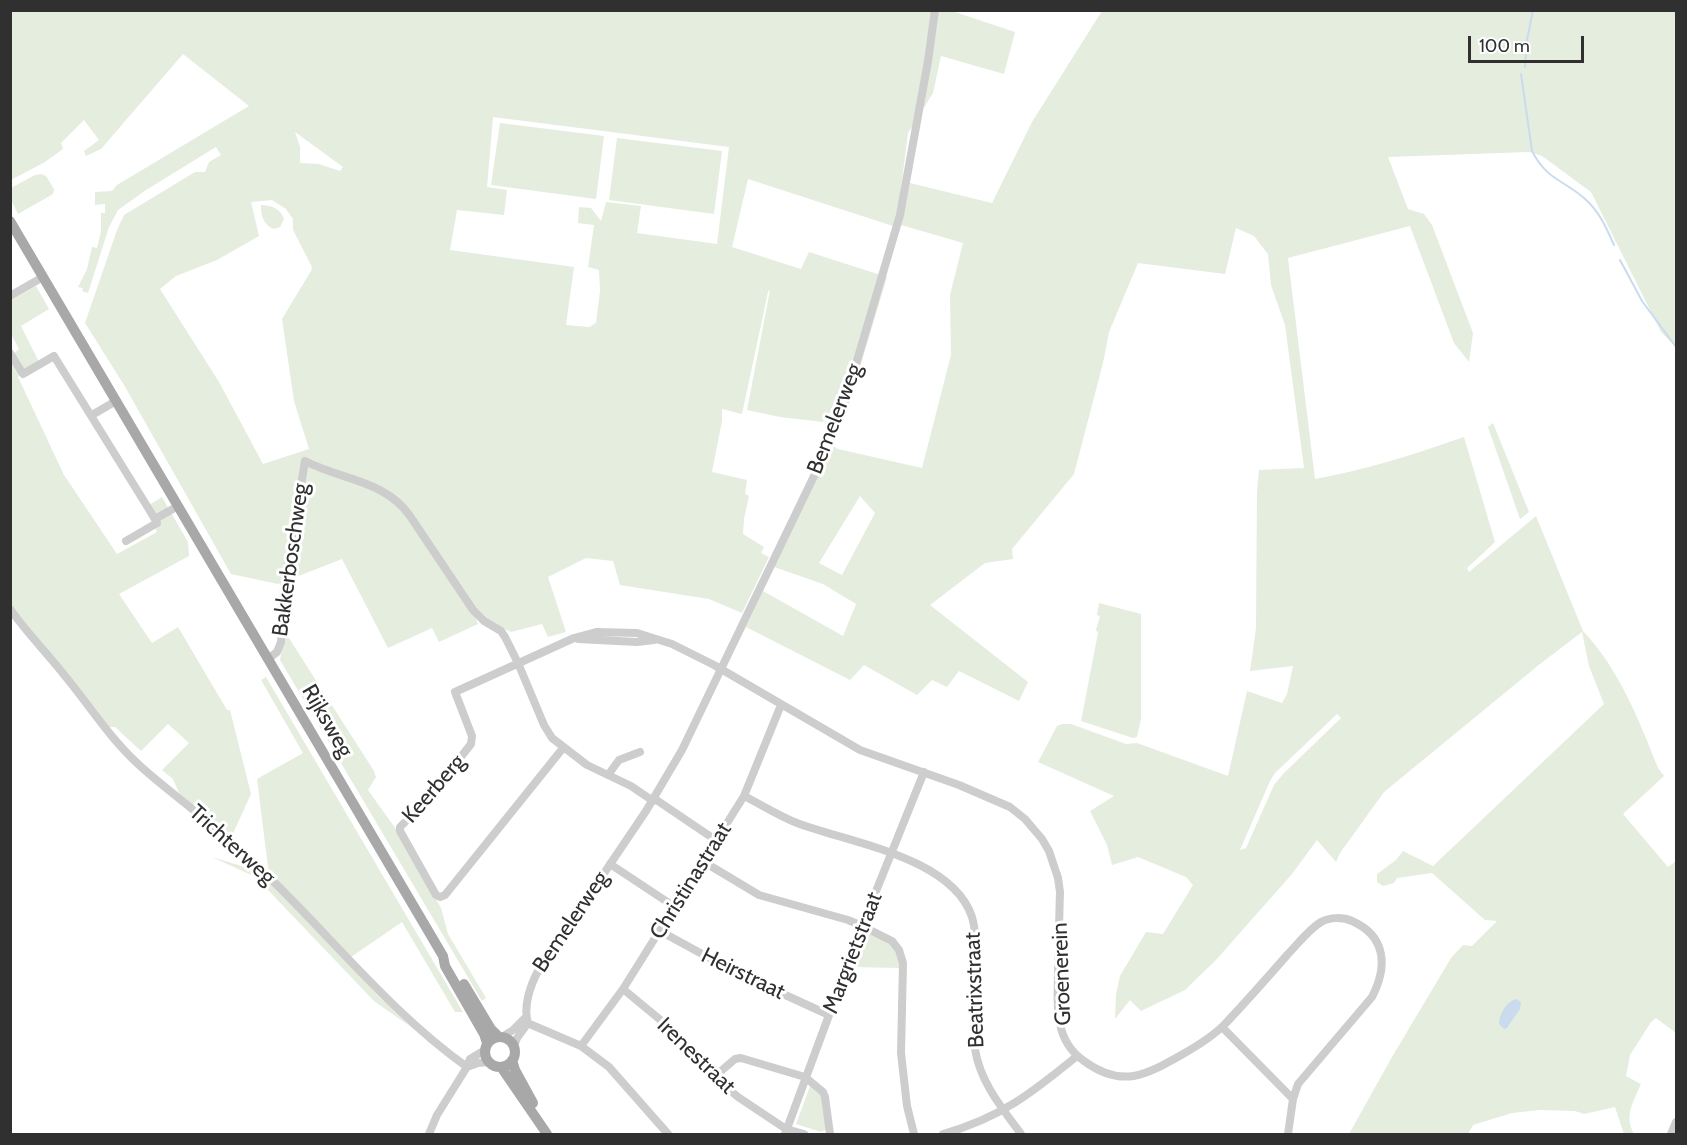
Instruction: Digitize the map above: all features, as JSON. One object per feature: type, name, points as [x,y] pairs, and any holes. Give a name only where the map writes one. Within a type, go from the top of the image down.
[{"type":"main road","name":"Rijksweg","points":[[10,221],[443,956],[445,966],[484,1034],[486,1047]]},
{"type":"main road","name":"Rijksweg","points":[[443,956],[451,962],[491,1029],[500,1037]]},
{"type":"main road","points":[[501,1067],[507,1065],[515,1053],[510,1040],[500,1037],[486,1047],[489,1062],[501,1067],[545,1130]]},
{"type":"main road","points":[[512,1060],[545,1130]]},
{"type":"street","name":"Bemelerweg","points":[[514,1047],[526,1020],[530,988],[538,971],[654,800],[675,763],[827,449],[853,377],[900,214],[935,10]]},
{"type":"street","points":[[10,296],[43,277]]},
{"type":"street","points":[[11,354],[23,374],[54,356],[85,408],[92,415],[157,523],[126,541]]},
{"type":"street","points":[[92,415],[116,401]]},
{"type":"street","name":"Bakkerboschweg","points":[[268,659],[278,652],[281,642],[284,588],[305,461],[375,487],[398,501],[473,610],[484,621],[501,631],[518,663],[548,732],[563,748],[587,765],[654,800]]},
{"type":"street","points":[[155,519],[178,506]]},
{"type":"street","name":"Trichterweg","points":[[10,609],[26,631],[65,674],[109,733],[137,763],[266,875],[385,998],[432,1040],[467,1067]]},
{"type":"street","name":"Groenerein","points":[[518,663],[574,638],[626,642],[656,640],[672,644],[721,669],[860,750],[986,795],[1010,807],[1033,827],[1049,851],[1058,878],[1060,892],[1059,1023],[1067,1044],[1077,1056],[1104,1074],[1121,1077],[1140,1076],[1189,1050],[1222,1027],[1305,936],[1321,922],[1333,918],[1348,920],[1371,932],[1381,957],[1380,981],[1372,997],[1298,1084],[1293,1099],[1288,1134]]},
{"type":"street","name":"Keerberg","points":[[518,663],[455,692],[472,736],[471,744],[427,800],[400,827],[400,831],[436,895],[440,897],[445,895],[563,748]]},
{"type":"street","name":"Christinastraat","points":[[580,1047],[623,989],[744,796],[780,705]]},
{"type":"street","points":[[608,775],[619,760],[640,752]]},
{"type":"street","name":"Margrietstraat","points":[[785,1132],[862,926],[924,772]]},
{"type":"street","name":"Beatrixstraat","points":[[744,796],[796,822],[892,854],[919,866],[946,881],[968,907],[976,939],[976,1059],[987,1085],[1021,1134]]},
{"type":"street","points":[[654,800],[717,841]]},
{"type":"street","points":[[704,862],[759,895],[848,920],[892,941],[903,963],[901,1053],[907,1106],[914,1134]]},
{"type":"street","name":"Bemelerweg","points":[[610,864],[675,907]]},
{"type":"street","name":"Heirstraat","points":[[660,931],[735,972],[829,1015]]},
{"type":"street","name":"Irenestraat","points":[[623,989],[675,1032],[714,1077],[738,1097],[785,1132],[804,1134]]},
{"type":"street","points":[[500,1037],[526,1020],[580,1047],[609,1067],[668,1134]]},
{"type":"street","points":[[1222,1027],[1293,1099]]},
{"type":"street","points":[[429,1134],[437,1115],[470,1059],[486,1047]]},
{"type":"street","points":[[943,1134],[1004,1111],[1030,1094],[1077,1056]]},
{"type":"street","points":[[714,1077],[735,1059],[741,1058],[805,1077],[823,1092],[830,1134]]},
{"type":"street","points":[[467,1067],[489,1062]]},
{"type":"street","points":[[1671,1134],[1677,1122]]},
{"type":"green space","points":[[949,10],[1015,32],[1004,74],[941,56],[933,93],[908,133],[896,227],[748,179],[732,247],[801,269],[809,252],[887,277],[849,404],[832,445],[824,419],[823,422],[780,417],[747,410],[770,290],[742,414],[722,409],[722,421],[712,472],[747,480],[745,494],[749,496],[743,534],[764,547],[761,553],[769,557],[742,613],[709,599],[620,585],[613,561],[586,558],[548,577],[566,632],[548,637],[542,624],[511,632],[474,614],[478,624],[439,642],[432,628],[388,648],[342,559],[278,584],[231,574],[124,385],[85,323],[124,215],[195,172],[205,172],[209,162],[221,155],[216,147],[118,210],[109,227],[88,293],[78,287],[87,269],[92,247],[97,248],[101,231],[101,213],[105,213],[105,204],[95,205],[95,192],[112,191],[117,185],[249,106],[183,54],[101,149],[86,156],[84,151],[99,140],[84,120],[61,143],[63,149],[45,162],[11,180],[11,11]],"holes":[[[493,117],[729,147],[717,244],[637,233],[641,206],[606,202],[601,221],[591,208],[579,207],[578,223],[594,225],[588,267],[599,270],[600,291],[596,323],[589,327],[566,325],[574,267],[450,250],[457,210],[504,215],[507,190],[487,187]],[[295,132],[343,167],[340,171],[319,164],[300,163],[300,147]],[[272,200],[286,209],[293,219],[293,230],[312,267],[282,319],[294,401],[309,449],[263,464],[219,382],[160,289],[176,276],[217,260],[259,236],[251,202]]]},
{"type":"green space","points":[[1102,11],[1676,11],[1676,347],[1661,332],[1591,192],[1542,156],[1529,152],[1388,157],[1408,209],[1424,214],[1432,225],[1473,333],[1469,362],[1454,343],[1410,226],[1288,258],[1315,479],[1390,461],[1464,437],[1495,542],[1467,568],[1469,572],[1536,516],[1583,631],[1618,678],[1658,768],[1664,776],[1623,814],[1668,867],[1676,861],[1676,1033],[1656,1018],[1630,1055],[1626,1076],[1641,1084],[1630,1115],[1634,1134],[1624,1134],[1615,1107],[1584,1114],[1575,1111],[1540,1110],[1512,1113],[1473,1125],[1468,1134],[1349,1134],[1451,958],[1463,945],[1472,946],[1497,921],[1485,920],[1432,873],[1397,878],[1394,883],[1383,886],[1377,882],[1377,874],[1396,860],[1403,851],[1433,866],[1604,704],[1589,666],[1582,632],[1384,792],[1336,862],[1317,840],[1292,874],[1216,960],[1185,990],[1141,1011],[1130,1000],[1115,1019],[1116,994],[1120,976],[1146,932],[1163,934],[1193,885],[1186,877],[1138,857],[1112,865],[1107,845],[1090,811],[1114,796],[1038,762],[1057,726],[1071,724],[1126,744],[1137,743],[1228,776],[1247,691],[1282,703],[1287,694],[1293,666],[1250,671],[1256,628],[1259,470],[1304,468],[1285,325],[1271,285],[1268,254],[1254,236],[1236,228],[1225,274],[1138,263],[1109,332],[1074,474],[1012,549],[1013,559],[985,563],[930,605],[1028,682],[1019,701],[959,671],[947,687],[932,680],[917,695],[864,665],[850,680],[746,627],[763,591],[843,636],[856,604],[823,584],[774,567],[832,445],[838,449],[922,468],[951,355],[950,295],[963,243],[901,225],[910,183],[992,203],[1032,122]],"holes":[[[860,496],[875,513],[842,575],[819,563]],[[1337,714],[1341,718],[1274,785],[1246,848],[1240,850],[1275,773]]]},
{"type":"green space","points":[[500,123],[604,136],[596,199],[491,185]]},
{"type":"green space","points":[[617,138],[722,151],[714,214],[609,200]]},
{"type":"green space","points":[[41,174],[46,176],[54,189],[53,194],[18,214],[11,200],[11,188]]},
{"type":"green space","points":[[261,205],[272,207],[281,213],[284,219],[280,227],[274,229],[265,222]]},
{"type":"green space","points":[[36,286],[49,309],[21,326],[39,362],[23,372],[13,354],[19,349],[11,334],[10,301]]},
{"type":"green space","points":[[11,358],[64,475],[117,554],[157,532],[144,508],[162,497],[188,542],[189,556],[119,594],[152,643],[178,627],[227,710],[230,710],[251,794],[230,840],[180,795],[173,779],[162,770],[189,743],[168,724],[141,751],[115,727],[107,727],[11,605]]},
{"type":"green space","points":[[1493,423],[1529,512],[1520,519],[1488,427]]},
{"type":"green space","points":[[1099,603],[1141,614],[1141,719],[1137,737],[1133,738],[1081,721],[1098,633],[1096,630],[1100,616],[1097,615]]},
{"type":"green space","points":[[285,632],[374,771],[376,777],[368,790],[398,832],[441,908],[448,934],[486,998],[482,1001],[280,660]]},
{"type":"green space","points":[[266,677],[463,1012],[455,1012],[402,922],[351,957],[269,875],[257,779],[303,753],[261,680]]},
{"type":"green space","points":[[212,857],[258,871],[379,997],[411,1027],[374,1001],[267,889],[262,880]]},
{"type":"green space","points":[[867,933],[891,944],[901,968],[854,967]]},
{"type":"green space","points":[[810,1086],[823,1093],[827,1129],[821,1132],[796,1124]]},
{"type":"water","points":[[1516,999],[1521,1002],[1520,1009],[1504,1029],[1499,1024],[1502,1012],[1509,1003]]},
{"type":"waterway","points":[[1525,67],[1533,10]]},
{"type":"waterway","points":[[1521,74],[1532,151],[1549,174],[1584,198],[1594,208],[1614,245]]},
{"type":"waterway","points":[[1620,260],[1642,301],[1676,347]]}]
